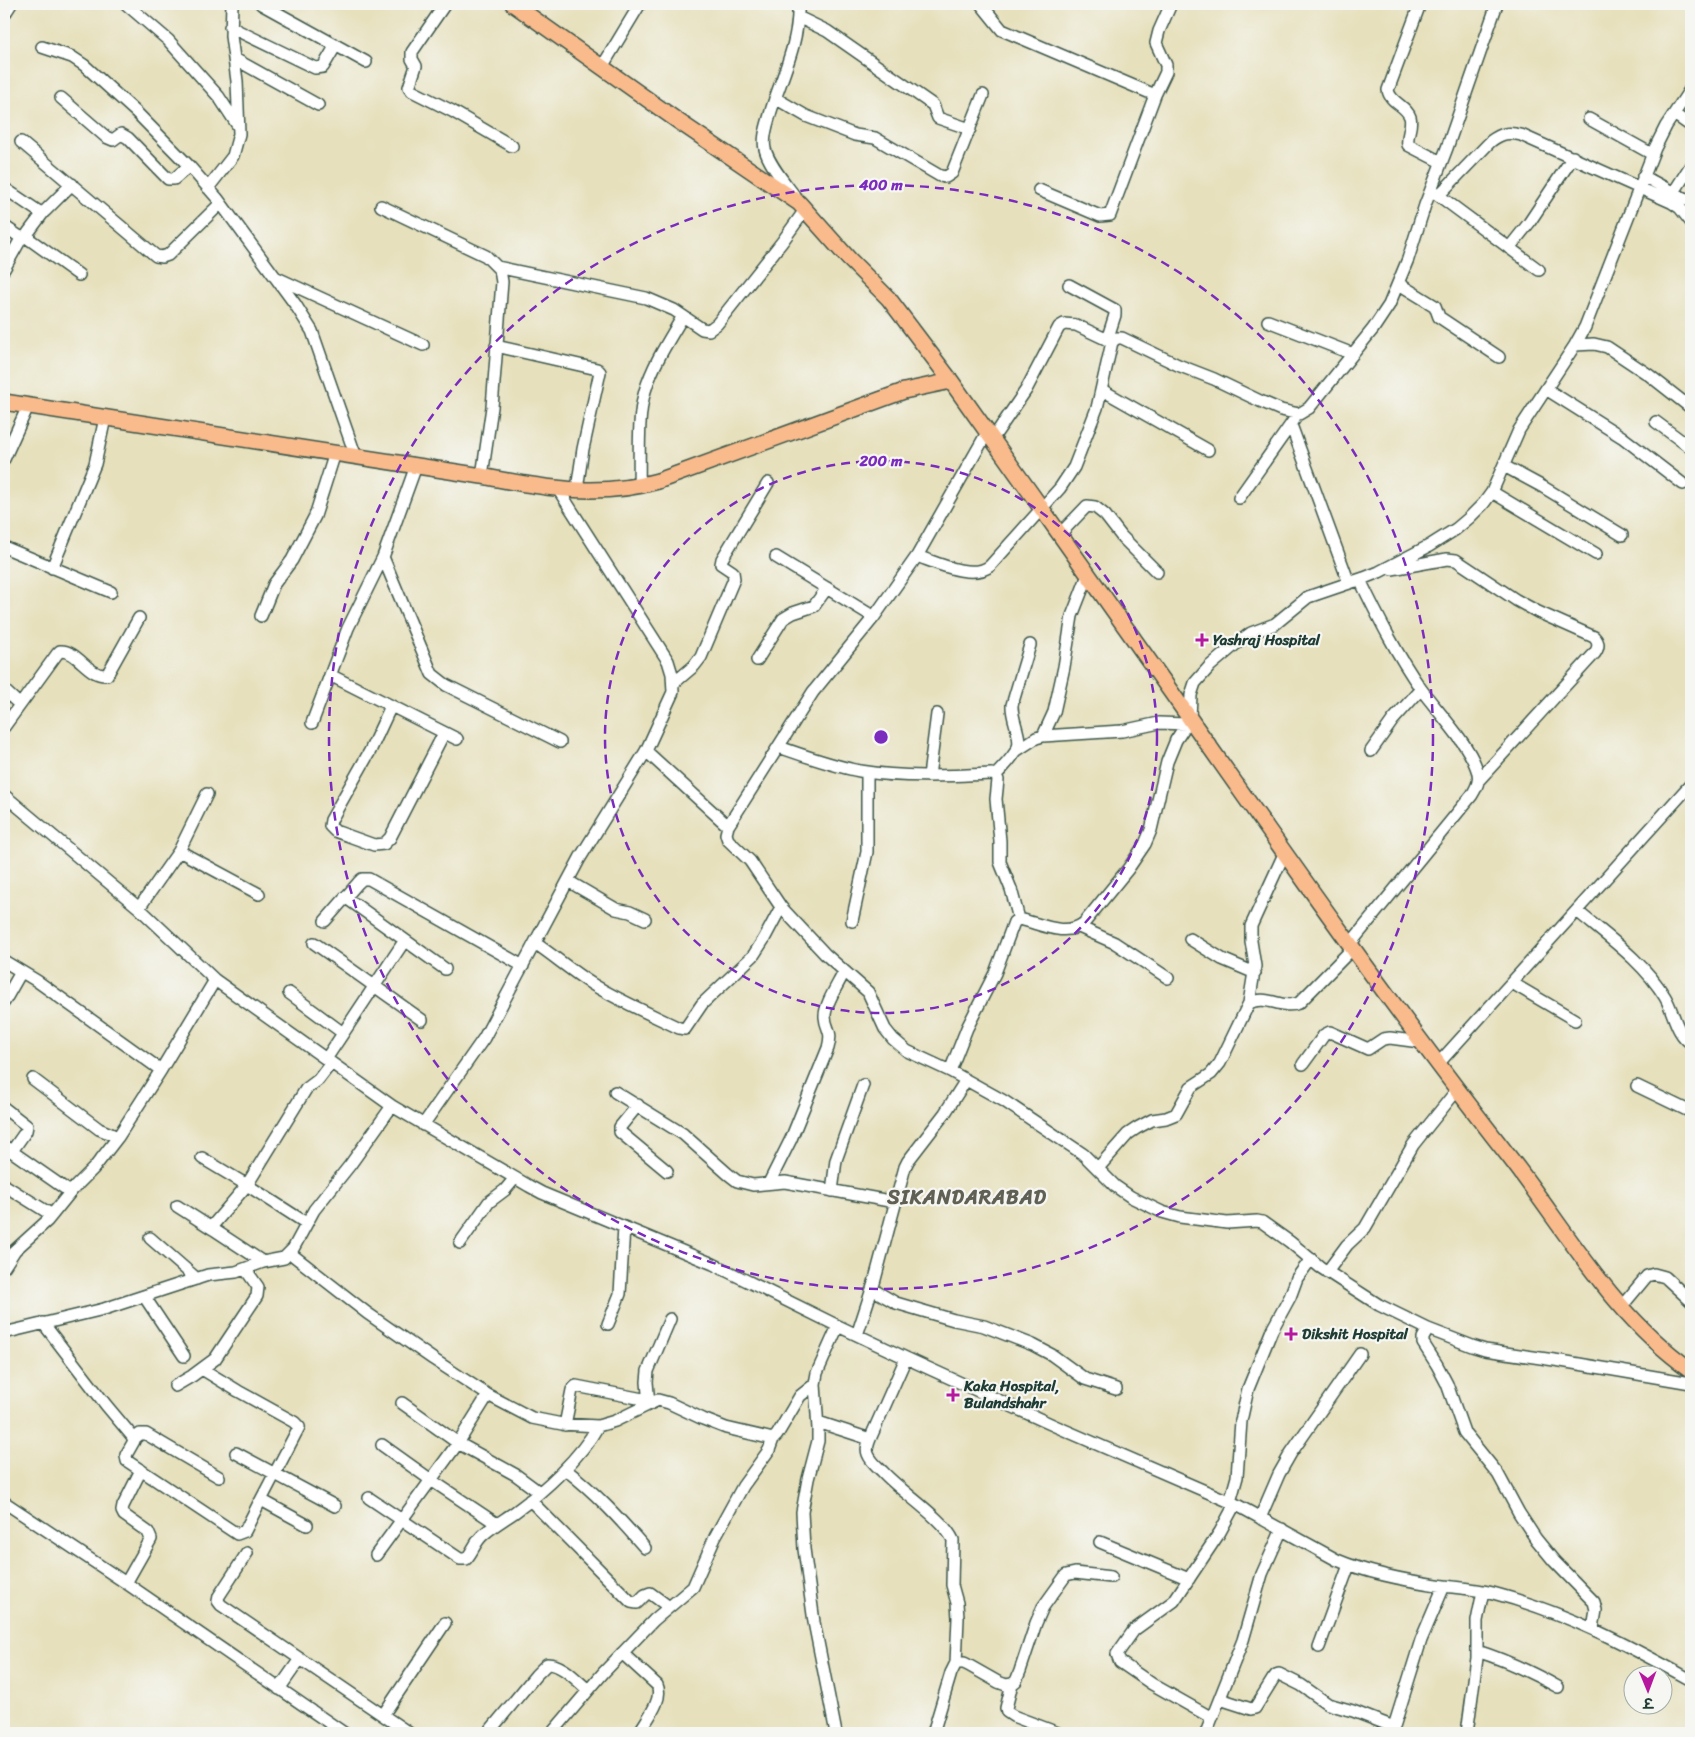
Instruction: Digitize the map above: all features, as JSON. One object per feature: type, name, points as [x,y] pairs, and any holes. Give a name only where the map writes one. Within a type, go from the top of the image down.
[{"type":"main road","points":[[513,4],[802,206],[849,259],[889,299],[951,381],[1042,508],[1188,722],[1420,1042],[1510,1158],[1596,1278],[1642,1328],[1678,1361],[1691,1370]]},
{"type":"main road","points":[[4,402],[482,476],[528,485],[558,489],[608,490],[639,487],[904,391],[951,381]]},
{"type":"street","points":[[4,15],[11,4]]},
{"type":"street","points":[[126,4],[168,40],[219,97],[239,127]]},
{"type":"street","points":[[208,188],[233,156],[239,134],[235,58],[230,27],[232,4]]},
{"type":"street","points":[[261,4],[366,62]]},
{"type":"street","points":[[445,4],[412,52],[412,59],[416,66],[409,87],[412,91],[452,111],[512,146]]},
{"type":"street","points":[[602,66],[640,4]]},
{"type":"street","points":[[498,267],[639,296],[661,304],[702,328],[713,328],[782,242],[802,206],[769,158],[765,149],[765,133],[794,45],[798,4]]},
{"type":"street","points":[[981,4],[1002,30],[1155,95]]},
{"type":"street","points":[[1039,190],[1100,216],[1110,215],[1155,95],[1165,76],[1167,68],[1156,39],[1171,4]]},
{"type":"street","points":[[1420,4],[1388,90],[1391,98],[1408,112],[1410,116],[1408,144],[1441,162]]},
{"type":"street","points":[[1435,193],[1441,162],[1497,4]]},
{"type":"street","points":[[798,17],[832,34],[933,105],[938,118],[970,129]]},
{"type":"street","points":[[230,27],[319,69],[323,67],[336,45]]},
{"type":"street","points":[[42,47],[72,57],[84,65],[136,112],[208,188],[295,304],[312,331],[356,457]]},
{"type":"street","points":[[235,58],[318,105]]},
{"type":"street","points":[[1019,919],[1068,931],[1079,927],[1128,870],[1145,844],[1154,818],[1167,762],[1176,740],[1188,722],[1194,686],[1217,660],[1246,636],[1275,624],[1308,597],[1379,572],[1456,529],[1478,510],[1492,492],[1519,430],[1575,345],[1594,307],[1652,154],[1691,88]]},
{"type":"street","points":[[774,103],[856,135],[875,138],[946,178],[952,173],[984,95]]},
{"type":"street","points":[[61,98],[106,137],[114,140],[121,134],[128,138],[168,179],[174,179],[188,166]]},
{"type":"street","points":[[1674,114],[1691,126]]},
{"type":"street","points":[[1589,120],[1652,154]]},
{"type":"street","points":[[1691,202],[1674,192],[1641,182],[1520,135],[1505,133],[1491,141],[1435,193],[1424,208],[1399,284],[1382,316],[1309,408],[1302,414],[1260,401],[1122,338],[1110,341],[1076,325],[1064,324],[1059,327],[1026,390],[990,435],[917,556],[874,617],[813,692],[726,832],[726,837],[750,861],[780,907],[825,954],[868,992],[885,1029],[899,1045],[915,1056],[950,1071],[1004,1102],[1074,1148],[1123,1192],[1162,1212],[1180,1217],[1227,1223],[1262,1222],[1327,1272],[1379,1304],[1428,1329],[1485,1350],[1691,1383]]},
{"type":"street","points":[[21,142],[156,256],[168,255],[220,204]]},
{"type":"street","points":[[1509,248],[1529,223],[1574,157]]},
{"type":"street","points":[[1674,192],[1691,165]]},
{"type":"street","points":[[1641,182],[1680,208],[1691,222]]},
{"type":"street","points":[[5,262],[43,213],[72,184]]},
{"type":"street","points":[[4,188],[38,213],[43,213]]},
{"type":"street","points":[[1435,193],[1539,270]]},
{"type":"street","points":[[381,206],[486,256],[500,270],[502,282],[492,407],[482,476]]},
{"type":"street","points":[[4,226],[29,239],[79,275]]},
{"type":"street","points":[[274,276],[423,345]]},
{"type":"street","points":[[1399,284],[1435,306],[1439,317],[1499,357]]},
{"type":"street","points":[[917,556],[968,572],[984,571],[1064,483],[1074,467],[1090,430],[1102,390],[1115,310],[1069,285]]},
{"type":"street","points":[[639,487],[640,430],[644,392],[660,356],[683,316]]},
{"type":"street","points":[[1268,321],[1353,354]]},
{"type":"street","points":[[1575,345],[1594,344],[1607,347],[1649,375],[1691,408]]},
{"type":"street","points":[[496,346],[596,369],[600,372],[582,449],[577,490]]},
{"type":"street","points":[[1546,389],[1622,436],[1683,484]]},
{"type":"street","points":[[1102,390],[1208,450]]},
{"type":"street","points":[[4,459],[28,406]]},
{"type":"street","points":[[1239,498],[1297,414]]},
{"type":"street","points":[[52,568],[95,464],[105,418]]},
{"type":"street","points":[[1656,422],[1691,448]]},
{"type":"street","points":[[1291,425],[1354,581],[1421,689],[1470,754],[1477,768],[1478,781]]},
{"type":"street","points":[[261,616],[274,584],[292,560],[315,516],[335,454]]},
{"type":"street","points":[[312,723],[348,628],[384,557],[416,466]]},
{"type":"street","points":[[1504,466],[1543,487],[1622,535]]},
{"type":"street","points":[[674,683],[697,662],[705,649],[734,579],[733,572],[721,564],[722,559],[768,483]]},
{"type":"street","points":[[423,1125],[484,1038],[580,858],[646,751],[673,692],[674,683],[668,661],[558,489]]},
{"type":"street","points":[[1492,492],[1596,554]]},
{"type":"street","points":[[1060,534],[1087,506],[1094,507],[1105,515],[1122,537],[1156,572]]},
{"type":"street","points":[[4,547],[111,592]]},
{"type":"street","points":[[384,557],[432,674],[446,686],[560,742]]},
{"type":"street","points":[[776,557],[874,617]]},
{"type":"street","points":[[1249,1003],[1261,999],[1287,1005],[1299,1003],[1351,946],[1472,795],[1478,781],[1595,653],[1598,645],[1594,637],[1538,612],[1506,594],[1456,560],[1447,559],[1379,572]]},
{"type":"street","points":[[1043,736],[1054,712],[1064,667],[1072,616],[1088,575]]},
{"type":"street","points":[[757,660],[783,619],[793,613],[814,606],[828,588]]},
{"type":"street","points":[[4,727],[60,651],[67,652],[99,674],[107,675],[139,618]]},
{"type":"street","points":[[996,775],[1016,751],[1019,744],[1011,715],[1012,705],[1030,645]]},
{"type":"street","points":[[330,675],[457,739]]},
{"type":"street","points":[[1371,752],[1393,720],[1421,689]]},
{"type":"street","points":[[4,690],[20,705]]},
{"type":"street","points":[[390,706],[370,751],[331,820],[330,826],[335,830],[374,845],[384,844],[390,838],[444,733]]},
{"type":"street","points":[[929,776],[937,714]]},
{"type":"street","points":[[1016,751],[1036,738],[1043,736],[1122,732],[1159,723],[1188,722]]},
{"type":"street","points":[[779,747],[836,766],[867,772],[929,776],[996,775]]},
{"type":"street","points":[[646,751],[728,826]]},
{"type":"street","points":[[852,921],[867,852],[867,772]]},
{"type":"street","points":[[996,775],[998,780],[996,799],[1000,836],[1000,862],[1011,889],[1019,919]]},
{"type":"street","points":[[1437,1065],[1691,784]]},
{"type":"street","points":[[139,908],[179,851],[208,794]]},
{"type":"street","points":[[4,795],[139,908],[215,980],[392,1106],[542,1193],[713,1264],[906,1358],[1232,1503],[1326,1556],[1349,1565],[1407,1580],[1483,1591],[1552,1612],[1593,1628],[1691,1680]]},
{"type":"street","points":[[179,851],[259,894]]},
{"type":"street","points":[[1098,1168],[1128,1134],[1152,1120],[1176,1114],[1191,1087],[1211,1074],[1220,1063],[1249,1003],[1255,973],[1251,941],[1252,926],[1284,854]]},
{"type":"street","points":[[325,921],[362,879],[370,879],[523,966]]},
{"type":"street","points":[[568,881],[616,909],[645,919]]},
{"type":"street","points":[[345,897],[445,968]]},
{"type":"street","points":[[535,943],[604,990],[640,1010],[685,1029],[702,1004],[753,956],[780,907]]},
{"type":"street","points":[[1577,911],[1637,962],[1666,999],[1682,1035],[1691,1043]]},
{"type":"street","points":[[950,1071],[967,1028],[995,972],[1013,924],[1019,919]]},
{"type":"street","points":[[1079,927],[1115,943],[1168,978]]},
{"type":"street","points":[[1190,939],[1222,959],[1255,973]]},
{"type":"street","points":[[213,1228],[214,1222],[247,1184],[306,1089],[318,1080],[343,1034],[406,940]]},
{"type":"street","points":[[314,943],[422,1020]]},
{"type":"street","points":[[4,961],[45,986],[162,1070]]},
{"type":"street","points":[[4,1002],[21,972]]},
{"type":"street","points":[[769,1183],[791,1139],[828,1048],[831,1036],[825,1012],[844,972]]},
{"type":"street","points":[[4,1267],[15,1250],[52,1216],[70,1192],[94,1168],[118,1137],[162,1070],[215,980]]},
{"type":"street","points":[[1512,983],[1575,1020]]},
{"type":"street","points":[[289,993],[343,1034]]},
{"type":"street","points":[[1304,1064],[1327,1033],[1335,1033],[1368,1049],[1383,1039],[1390,1038],[1420,1042]]},
{"type":"street","points":[[33,1079],[99,1129],[118,1137]]},
{"type":"street","points":[[857,1335],[908,1161],[945,1113],[966,1080]]},
{"type":"street","points":[[832,1191],[836,1160],[863,1085]]},
{"type":"street","points":[[1637,1086],[1691,1112]]},
{"type":"street","points":[[1327,1272],[1348,1245],[1365,1228],[1413,1145],[1456,1090]]},
{"type":"street","points":[[615,1092],[683,1134],[737,1181],[753,1185],[785,1182],[895,1202]]},
{"type":"street","points":[[638,1105],[620,1127],[620,1132],[667,1171]]},
{"type":"street","points":[[4,1334],[104,1309],[208,1274],[236,1272],[246,1270],[263,1262],[279,1260],[290,1253],[306,1223],[392,1106]]},
{"type":"street","points":[[4,1108],[27,1126],[26,1131],[8,1149],[70,1192]]},
{"type":"street","points":[[202,1158],[247,1184],[306,1223]]},
{"type":"street","points":[[460,1243],[489,1202],[505,1190],[515,1178]]},
{"type":"street","points":[[4,1185],[52,1216]]},
{"type":"street","points":[[177,1206],[263,1262]]},
{"type":"street","points":[[608,1324],[620,1294],[624,1227]]},
{"type":"street","points":[[150,1238],[197,1278]]},
{"type":"street","points":[[290,1253],[367,1313],[488,1395],[532,1418],[565,1425],[598,1426],[616,1421],[648,1402],[658,1400],[670,1402],[714,1423],[772,1439]]},
{"type":"street","points":[[1212,1718],[1152,1684],[1120,1662],[1117,1658],[1118,1650],[1129,1635],[1147,1620],[1172,1604],[1220,1532],[1232,1503],[1237,1477],[1241,1421],[1248,1389],[1272,1330],[1290,1297],[1296,1278],[1311,1259]]},
{"type":"street","points":[[174,1386],[202,1369],[220,1352],[257,1296],[258,1287],[246,1270]]},
{"type":"street","points":[[1622,1306],[1647,1276],[1654,1274],[1665,1277],[1691,1301]]},
{"type":"street","points":[[872,1289],[896,1303],[954,1320],[984,1326],[1033,1345],[1052,1355],[1085,1379],[1116,1389]]},
{"type":"street","points":[[144,1296],[184,1356]]},
{"type":"street","points":[[648,1402],[646,1382],[648,1371],[670,1319]]},
{"type":"street","points":[[43,1323],[134,1438],[134,1443],[126,1454],[126,1459],[237,1534],[244,1531],[260,1502],[298,1430],[297,1424],[202,1369]]},
{"type":"street","points":[[836,1733],[814,1622],[804,1548],[802,1512],[816,1450],[818,1422],[815,1384],[820,1365],[838,1326]]},
{"type":"street","points":[[1428,1329],[1422,1343],[1437,1364],[1447,1384],[1464,1432],[1498,1474],[1519,1513],[1536,1538],[1574,1584],[1594,1602],[1596,1610],[1593,1628]]},
{"type":"street","points":[[1260,1518],[1279,1474],[1291,1453],[1360,1354]]},
{"type":"street","points":[[906,1358],[870,1439],[867,1451],[873,1462],[896,1486],[932,1516],[953,1540],[952,1585],[958,1618],[956,1663],[951,1673],[933,1733]]},
{"type":"street","points":[[552,1733],[622,1653],[654,1620],[693,1587],[719,1530],[743,1486],[769,1450],[772,1439],[800,1396],[815,1384]]},
{"type":"street","points":[[565,1425],[572,1390],[576,1386],[648,1402]]},
{"type":"street","points":[[376,1555],[458,1443],[488,1395]]},
{"type":"street","points":[[402,1403],[458,1443],[516,1475],[539,1492]]},
{"type":"street","points":[[818,1422],[870,1439]]},
{"type":"street","points":[[369,1498],[464,1560],[468,1557],[479,1538],[530,1500],[564,1469],[591,1439],[598,1426]]},
{"type":"street","points":[[134,1438],[140,1434],[146,1434],[219,1477]]},
{"type":"street","points":[[382,1445],[497,1524]]},
{"type":"street","points":[[236,1453],[274,1475],[336,1506]]},
{"type":"street","points":[[564,1469],[608,1506],[645,1548]]},
{"type":"street","points":[[126,1583],[151,1539],[148,1532],[122,1511],[141,1470]]},
{"type":"street","points":[[530,1500],[631,1602],[637,1603],[650,1593],[669,1607]]},
{"type":"street","points":[[4,1502],[126,1583],[344,1733]]},
{"type":"street","points":[[260,1502],[264,1502],[307,1525]]},
{"type":"street","points":[[1206,1733],[1243,1640],[1262,1574],[1282,1530]]},
{"type":"street","points":[[1100,1542],[1189,1579]]},
{"type":"street","points":[[246,1553],[219,1596],[218,1601],[221,1605],[409,1733]]},
{"type":"street","points":[[1319,1648],[1349,1565]]},
{"type":"street","points":[[956,1663],[964,1663],[998,1682],[1006,1685],[1012,1684],[1016,1681],[1043,1607],[1066,1576],[1075,1573],[1111,1576]]},
{"type":"street","points":[[1220,1699],[1251,1709],[1255,1708],[1273,1679],[1279,1674],[1301,1685],[1328,1704],[1353,1711],[1393,1730],[1421,1640],[1444,1586]]},
{"type":"street","points":[[1467,1733],[1477,1651],[1477,1621],[1483,1591]]},
{"type":"street","points":[[383,1715],[446,1623]]},
{"type":"street","points":[[1477,1651],[1501,1658],[1524,1668],[1558,1687]]},
{"type":"street","points":[[622,1653],[660,1690],[660,1694],[639,1733]]},
{"type":"street","points":[[279,1689],[300,1659]]},
{"type":"street","points":[[488,1733],[547,1664],[554,1664],[561,1668],[588,1690]]},
{"type":"street","points":[[1012,1684],[1006,1708],[1007,1712],[1058,1733]]},
{"type":"place","name":"Yashraj Hospital","points":[[1202,640]]},
{"type":"place","name":"Dikshit Hospital","points":[[1291,1334]]},
{"type":"place","name":"Kaka Hospital, Bulandshahr","points":[[953,1395]]},
{"type":"district","name":"SIKANDARABAD","points":[[967,1197]]}]
